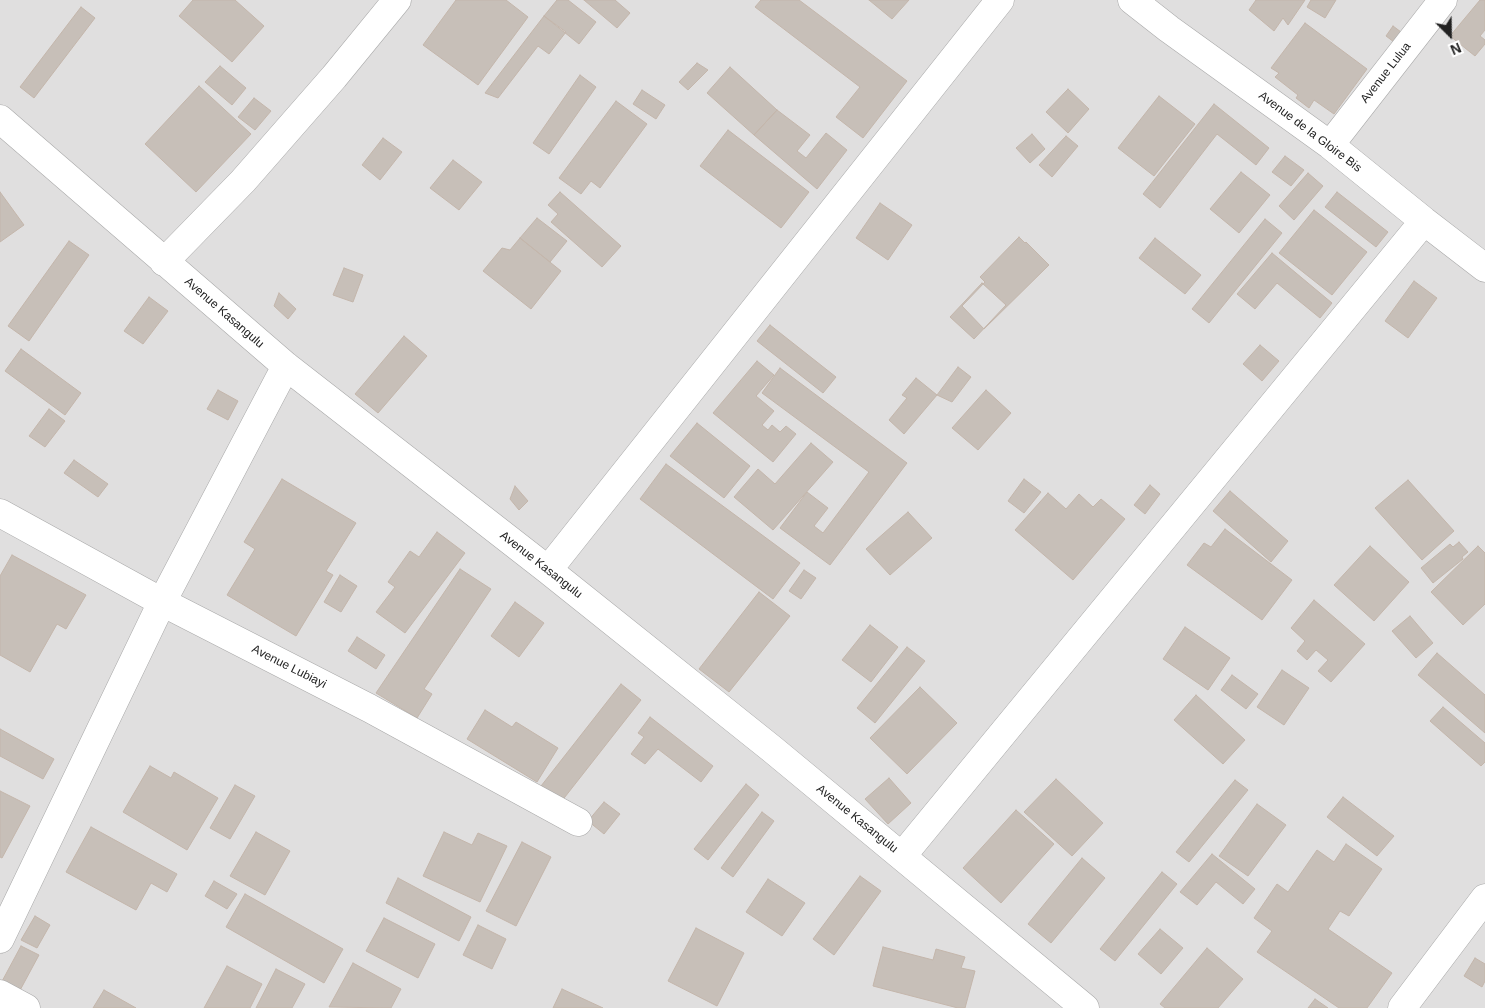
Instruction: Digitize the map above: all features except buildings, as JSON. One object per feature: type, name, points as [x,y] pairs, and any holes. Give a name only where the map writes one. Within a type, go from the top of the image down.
[{"type":"street","points":[[164,262],[256,166],[334,77],[397,0]]},
{"type":"street","points":[[548,570],[1000,0]]},
{"type":"street","name":"Avenue de la Gloire Bis","points":[[1132,0],[1330,145],[1485,268]]},
{"type":"street","name":"Avenue Lulua","points":[[1330,145],[1443,0]]},
{"type":"street","name":"Avenue Kasangulu","points":[[0,118],[286,366],[548,570],[772,749],[1085,1008]]},
{"type":"street","points":[[902,856],[1424,221]]},
{"type":"street","points":[[0,940],[162,602],[286,366]]},
{"type":"street","name":"Avenue Lubiayi","points":[[0,513],[162,602],[370,708],[578,822]]},
{"type":"street","points":[[1402,1008],[1485,898]]},
{"type":"street","points":[[0,994],[26,1008]]},
{"type":"shaded area","points":[[0,0],[1485,0],[1485,1008],[0,1008]]}]
